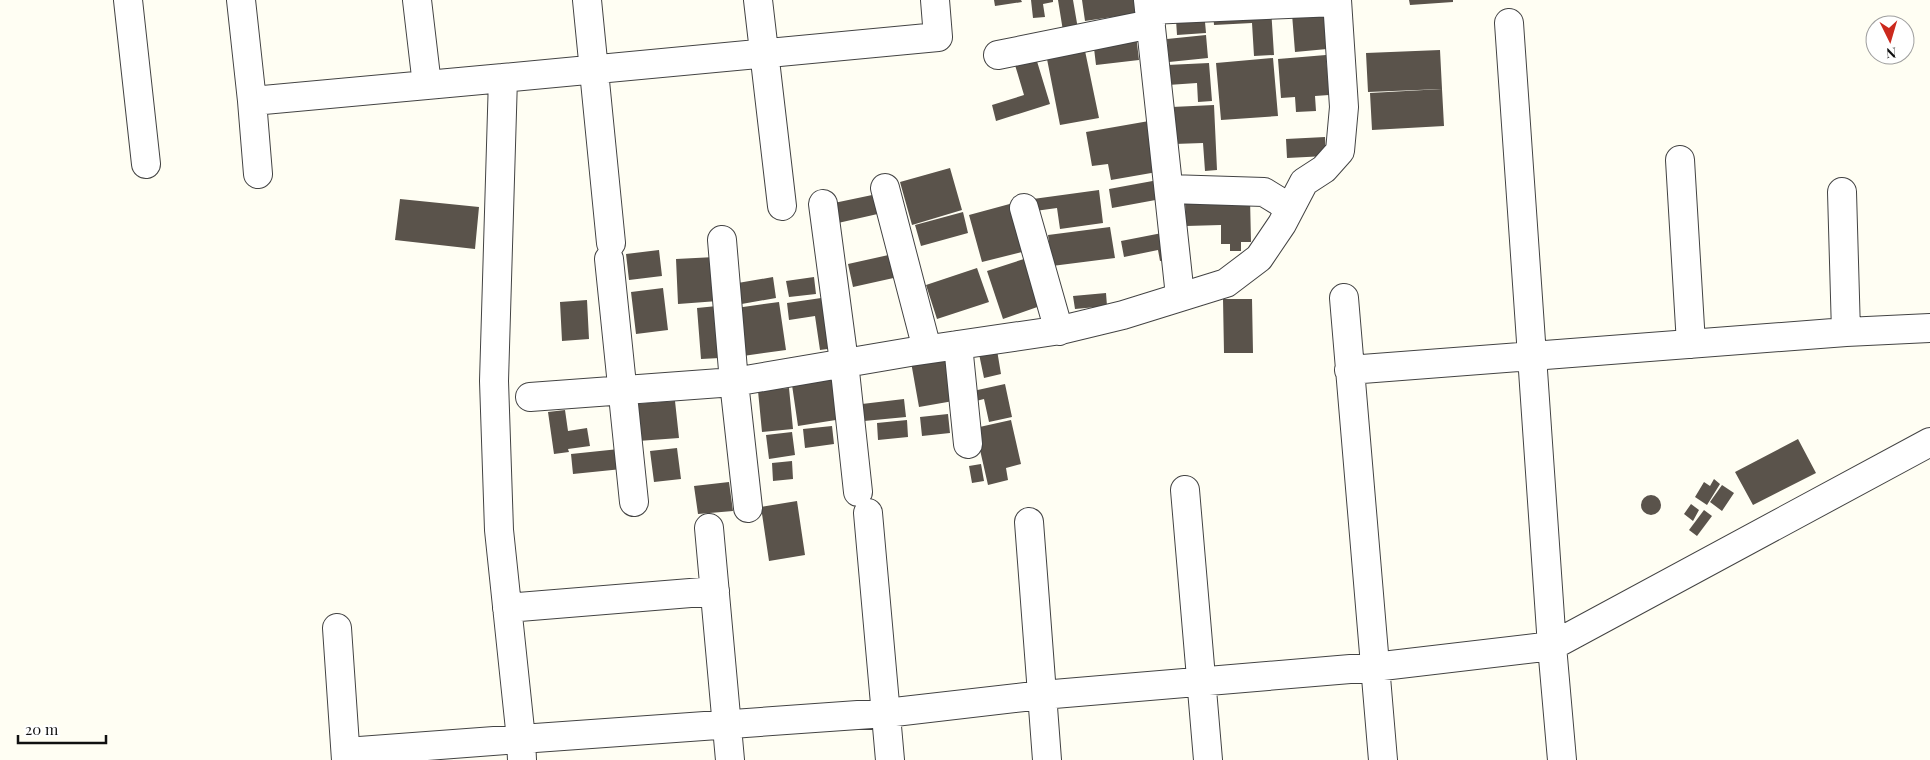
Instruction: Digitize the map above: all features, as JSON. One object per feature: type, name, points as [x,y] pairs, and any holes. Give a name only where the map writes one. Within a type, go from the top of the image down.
[{"type":"street","points":[[128,0],[146,164]]},
{"type":"street","points":[[241,0],[258,174]]},
{"type":"street","points":[[417,0],[427,85]]},
{"type":"street","points":[[587,0],[622,390],[634,502]]},
{"type":"street","points":[[758,0],[782,206]]},
{"type":"street","points":[[252,101],[938,37],[935,0]]},
{"type":"street","points":[[530,397],[734,382],[844,362],[1059,330],[1123,315],[1226,283],[1259,258],[1304,182],[1324,169],[1340,152],[1344,107],[1337,1],[1150,11],[998,56]]},
{"type":"street","points":[[1150,11],[1180,296]]},
{"type":"street","points":[[1509,23],[1552,646],[1562,760]]},
{"type":"street","points":[[503,78],[494,382],[499,530],[521,750]]},
{"type":"street","points":[[1680,160],[1691,344]]},
{"type":"street","points":[[885,188],[927,349]]},
{"type":"street","points":[[1169,189],[1264,192],[1290,208]]},
{"type":"street","points":[[1842,192],[1846,332]]},
{"type":"street","points":[[823,204],[863,502],[890,760]]},
{"type":"street","points":[[1024,208],[1059,330]]},
{"type":"street","points":[[722,240],[734,382],[748,508]]},
{"type":"street","points":[[1344,298],[1382,760]]},
{"type":"street","points":[[1350,370],[1846,332],[1930,328]]},
{"type":"street","points":[[958,345],[968,444]]},
{"type":"street","points":[[337,628],[346,756],[521,750],[727,724],[886,713],[1042,695],[1374,667],[1552,646],[1930,442]]},
{"type":"street","points":[[1185,490],[1208,760]]},
{"type":"street","points":[[1029,522],[1048,760]]},
{"type":"street","points":[[709,528],[730,760]]},
{"type":"street","points":[[507,608],[715,591]]},
{"type":"building","points":[[994,0],[1021,0],[1022,2],[995,6]]},
{"type":"building","points":[[1031,0],[1053,0],[1053,2],[1043,4],[1045,17],[1033,18]]},
{"type":"building","points":[[1058,0],[1073,0],[1078,29],[1063,31]]},
{"type":"building","points":[[1082,0],[1137,0],[1139,13],[1085,21]]},
{"type":"building","points":[[1409,0],[1453,0],[1453,2],[1410,5]]},
{"type":"building","points":[[1323,4],[1327,49],[1295,52],[1292,14]]},
{"type":"building","points":[[1271,8],[1274,55],[1254,56],[1252,23],[1214,25],[1213,12]]},
{"type":"building","points":[[1204,11],[1206,33],[1177,35],[1176,20]]},
{"type":"building","points":[[1136,35],[1139,60],[1096,65],[1093,40]]},
{"type":"building","points":[[1206,35],[1208,58],[1169,62],[1167,39]]},
{"type":"building","points":[[1084,46],[1099,118],[1060,125],[1046,54]]},
{"type":"building","points":[[1440,50],[1442,89],[1368,92],[1366,53]]},
{"type":"building","points":[[1326,55],[1329,95],[1315,96],[1316,111],[1296,112],[1295,97],[1281,98],[1278,59]]},
{"type":"building","points":[[1036,58],[1050,104],[996,121],[992,105],[1024,95],[1015,65]]},
{"type":"building","points":[[1273,58],[1278,116],[1221,120],[1216,63]]},
{"type":"building","points":[[1209,63],[1212,101],[1198,102],[1197,83],[1168,85],[1167,65]]},
{"type":"building","points":[[1442,89],[1444,126],[1372,130],[1370,93]]},
{"type":"building","points":[[1214,105],[1217,170],[1205,171],[1203,143],[1174,144],[1172,107]]},
{"type":"building","points":[[1149,121],[1157,172],[1111,180],[1108,164],[1092,166],[1086,132]]},
{"type":"building","points":[[1325,137],[1326,156],[1287,158],[1286,139]]},
{"type":"building","points":[[950,168],[962,210],[912,225],[900,182]]},
{"type":"building","points":[[1158,180],[1161,199],[1112,208],[1109,189]]},
{"type":"building","points":[[1099,190],[1103,223],[1060,229],[1057,208],[1035,211],[1033,199]]},
{"type":"building","points":[[877,194],[882,213],[838,223],[834,203]]},
{"type":"building","points":[[1250,198],[1251,242],[1241,242],[1241,251],[1230,251],[1230,244],[1221,244],[1221,225],[1186,226],[1185,200]]},
{"type":"building","points":[[400,199],[479,207],[475,249],[395,240]]},
{"type":"building","points":[[1017,202],[1030,250],[982,262],[969,215]]},
{"type":"building","points":[[963,212],[968,233],[921,246],[915,225]]},
{"type":"building","points":[[1110,227],[1115,258],[1052,266],[1048,235]]},
{"type":"building","points":[[1162,233],[1168,260],[1160,261],[1158,250],[1124,257],[1121,241]]},
{"type":"building","points":[[659,250],[662,276],[629,280],[626,254]]},
{"type":"building","points":[[893,254],[898,277],[853,287],[848,264]]},
{"type":"building","points":[[715,257],[718,301],[678,304],[676,259]]},
{"type":"building","points":[[1027,258],[1043,305],[1003,319],[987,271]]},
{"type":"building","points":[[977,268],[989,302],[937,319],[926,285]]},
{"type":"building","points":[[773,277],[776,298],[736,305],[732,284]]},
{"type":"building","points":[[814,277],[816,294],[789,297],[786,281]]},
{"type":"building","points":[[663,288],[668,330],[636,334],[631,292]]},
{"type":"building","points":[[1106,293],[1107,306],[1075,309],[1073,296]]},
{"type":"building","points":[[828,297],[835,348],[820,350],[815,316],[789,320],[787,303]]},
{"type":"building","points":[[1223,299],[1252,299],[1253,353],[1224,353]]},
{"type":"building","points":[[587,300],[589,339],[562,341],[560,302]]},
{"type":"building","points":[[779,302],[786,350],[743,356],[736,308]]},
{"type":"building","points":[[717,306],[720,358],[701,359],[697,308]]},
{"type":"building","points":[[997,350],[1001,374],[984,378],[979,354]]},
{"type":"building","points":[[952,355],[959,400],[919,407],[911,362]]},
{"type":"building","points":[[836,378],[842,419],[798,426],[792,385]]},
{"type":"building","points":[[1005,384],[1012,417],[989,422],[984,399],[976,401],[973,391]]},
{"type":"building","points":[[789,388],[793,429],[762,432],[758,391]]},
{"type":"building","points":[[904,399],[906,417],[864,421],[862,404]]},
{"type":"building","points":[[675,401],[679,438],[638,441],[634,404]]},
{"type":"building","points":[[565,410],[568,431],[587,428],[590,446],[568,449],[569,452],[554,454],[548,412]]},
{"type":"building","points":[[948,414],[950,433],[922,436],[920,417]]},
{"type":"building","points":[[907,420],[908,437],[878,440],[877,423]]},
{"type":"building","points":[[1011,420],[1021,464],[1006,468],[1008,480],[988,485],[975,428]]},
{"type":"building","points":[[832,426],[834,444],[805,448],[803,429]]},
{"type":"building","points":[[792,432],[795,455],[769,459],[766,435]]},
{"type":"building","points":[[1798,439],[1816,473],[1753,505],[1735,472]]},
{"type":"building","points":[[677,448],[681,479],[654,482],[650,451]]},
{"type":"building","points":[[619,449],[622,469],[573,474],[571,454]]},
{"type":"building","points":[[792,461],[793,479],[773,481],[772,463]]},
{"type":"building","points":[[981,464],[984,481],[972,483],[969,466]]},
{"type":"building","points":[[1714,479],[1720,484],[1707,505],[1695,497],[1704,482],[1710,486]]},
{"type":"building","points":[[729,482],[733,511],[698,514],[694,486]]},
{"type":"building","points":[[1722,485],[1734,493],[1722,511],[1710,502]]},
{"type":"building","points":[[1647,495],[1655,495],[1661,501],[1661,509],[1655,515],[1647,515],[1641,509],[1641,501]]},
{"type":"building","points":[[797,501],[805,555],[769,561],[761,507]]},
{"type":"building","points":[[1691,504],[1699,510],[1693,521],[1684,514]]},
{"type":"building","points":[[1704,510],[1712,516],[1697,536],[1689,530]]}]
